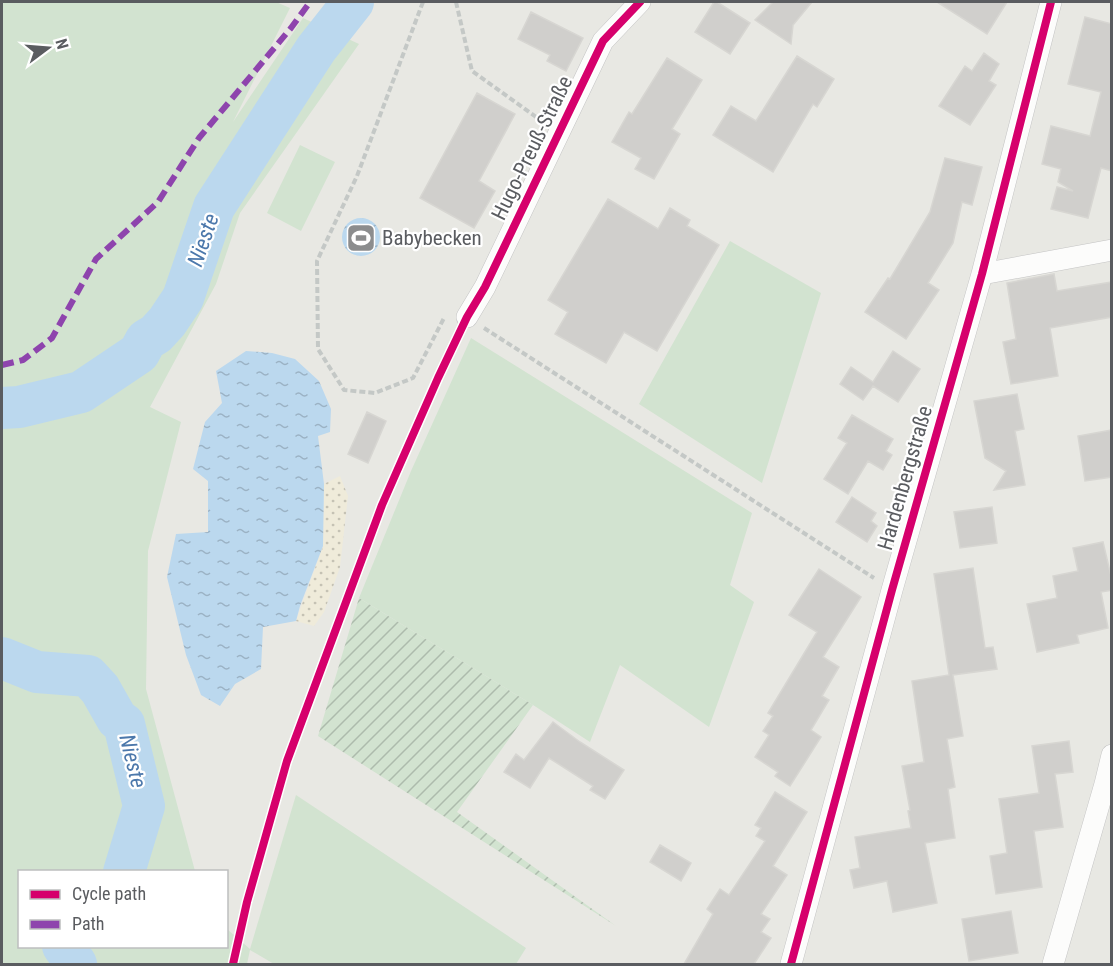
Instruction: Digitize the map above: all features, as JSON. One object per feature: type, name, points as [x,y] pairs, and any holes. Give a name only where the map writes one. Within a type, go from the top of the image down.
[{"type":"street","name":"Hugo-Preuß-Straße","points":[[458,313],[485,287],[603,41],[640,2]]},
{"type":"street","name":"Hardenbergstraße","points":[[791,964],[892,590],[982,274],[1051,2]]},
{"type":"street","points":[[982,274],[1112,250]]},
{"type":"street","points":[[1053,964],[1112,755]]},
{"type":"path","points":[[423,2],[357,176],[317,261],[318,349],[344,390],[375,393],[413,378],[458,313],[892,590]]},
{"type":"path","points":[[456,2],[472,71],[560,133]]},
{"type":"green space","points":[[2,2],[276,2],[290,8],[233,122],[303,18],[359,44],[240,213],[216,284],[150,407],[181,422],[148,551],[146,689],[195,870],[18,870],[18,948],[228,948],[228,930],[250,949],[296,795],[526,948],[516,964],[274,964],[250,950],[247,964],[2,964]]},
{"type":"green space","points":[[300,145],[335,162],[301,231],[267,213]]},
{"type":"green space","points":[[730,241],[821,293],[762,483],[639,404]]},
{"type":"green space","points":[[471,338],[752,513],[730,585],[754,602],[709,727],[620,665],[590,742],[359,598],[411,471]]},
{"type":"green space","points":[[359,598],[533,705],[457,812],[616,926],[318,736]]},
{"type":"sand","points":[[340,476],[348,496],[340,567],[324,612],[314,626],[296,621],[323,546],[324,484]]},
{"type":"water","name":"Babybecken","points":[[361,218],[368,219],[374,224],[379,230],[379,244],[374,250],[368,255],[361,256],[354,255],[348,250],[343,244],[342,237],[343,230],[348,224],[354,219]]},
{"type":"water","points":[[246,351],[272,353],[295,359],[319,381],[331,409],[330,432],[318,436],[324,484],[323,546],[296,621],[263,627],[261,669],[235,684],[220,706],[201,695],[186,655],[167,577],[176,534],[208,532],[208,481],[193,469],[205,422],[222,403],[216,371]]},
{"type":"building","points":[[714,2],[750,23],[730,54],[695,32]]},
{"type":"building","points":[[773,2],[812,2],[793,25],[791,44],[755,20]]},
{"type":"building","points":[[937,2],[1007,2],[987,34]]},
{"type":"building","points":[[531,12],[583,38],[566,71],[547,61],[550,55],[518,39]]},
{"type":"building","points":[[1085,17],[1112,24],[1112,171],[1101,168],[1088,218],[1051,209],[1057,187],[1073,191],[1058,182],[1061,169],[1042,164],[1051,126],[1090,136],[1101,92],[1068,84]]},
{"type":"building","points":[[984,53],[999,64],[989,81],[996,85],[970,125],[939,106],[965,66],[972,71]]},
{"type":"building","points":[[797,56],[834,79],[817,107],[813,104],[773,172],[713,135],[731,106],[756,121]]},
{"type":"building","points":[[667,58],[702,80],[672,129],[680,134],[654,179],[635,169],[641,158],[612,142],[629,112],[632,114]]},
{"type":"building","points":[[477,93],[515,114],[479,181],[495,191],[474,228],[420,198]]},
{"type":"building","points":[[945,158],[982,167],[972,205],[962,202],[953,243],[928,283],[939,290],[906,339],[865,312],[888,278],[890,279],[930,212]]},
{"type":"building","points":[[608,199],[658,229],[670,208],[690,220],[687,226],[719,245],[657,351],[624,332],[606,363],[555,334],[568,312],[548,300]]},
{"type":"building","points":[[1054,274],[1057,291],[1112,282],[1112,317],[1050,328],[1058,376],[1011,384],[1003,342],[1016,339],[1007,283]]},
{"type":"building","points":[[893,351],[920,369],[898,402],[873,386],[863,400],[840,384],[851,367],[873,382]]},
{"type":"building","points":[[1017,394],[1024,429],[1015,431],[1025,485],[994,490],[1006,471],[985,458],[974,401]]},
{"type":"building","points":[[367,412],[386,421],[368,463],[348,454]]},
{"type":"building","points":[[852,415],[893,439],[886,451],[892,455],[883,470],[868,461],[848,494],[824,479],[847,443],[838,438]]},
{"type":"building","points":[[1112,430],[1112,477],[1085,481],[1078,436]]},
{"type":"building","points":[[852,497],[876,513],[871,521],[877,526],[867,542],[836,522]]},
{"type":"building","points":[[992,507],[997,543],[960,548],[954,512]]},
{"type":"building","points":[[1103,542],[1112,580],[1112,590],[1101,592],[1108,628],[1077,635],[1079,643],[1037,652],[1027,604],[1057,598],[1053,576],[1078,571],[1073,548]]},
{"type":"building","points":[[973,568],[985,648],[993,647],[997,669],[953,675],[963,736],[947,739],[955,787],[948,789],[955,838],[925,843],[937,903],[893,912],[887,881],[854,888],[850,870],[860,868],[855,837],[911,828],[902,766],[924,762],[912,681],[949,675],[934,574]]},
{"type":"building","points":[[819,569],[861,597],[823,657],[839,667],[822,696],[829,700],[811,730],[821,737],[790,786],[775,776],[778,772],[755,757],[769,735],[763,731],[773,716],[768,713],[817,632],[789,615]]},
{"type":"building","points":[[553,722],[624,770],[605,799],[590,790],[593,786],[549,758],[530,788],[504,772],[516,754],[524,760]]},
{"type":"building","points":[[1069,741],[1073,772],[1055,774],[1063,827],[1034,831],[1042,887],[996,894],[990,856],[1007,853],[999,799],[1039,793],[1032,746]]},
{"type":"building","points":[[775,792],[807,812],[773,866],[787,875],[761,914],[770,919],[761,932],[771,938],[754,964],[684,964],[713,914],[707,909],[720,889],[729,895],[765,841],[756,836],[761,828],[755,825]]},
{"type":"building","points":[[660,845],[691,863],[681,881],[650,862]]},
{"type":"building","points":[[1011,911],[1018,953],[969,961],[962,919]]},
{"type":"waterway","name":"Nieste","points":[[2,408],[19,407],[81,392],[139,353],[146,340],[156,334],[167,322],[183,298],[214,207],[316,49],[353,2]]},
{"type":"waterway","name":"Nieste","points":[[2,658],[37,672],[88,676],[100,689],[117,719],[124,724],[144,806],[125,870]]},
{"type":"waterway","name":"Nieste","points":[[64,948],[76,964]]},
{"type":"marked path","points":[[2,365],[23,360],[52,338],[96,259],[158,202],[199,138],[310,2]]},
{"type":"cycle path","points":[[233,964],[247,902],[287,761],[382,505],[467,317],[485,287],[603,41],[640,2]]},
{"type":"cycle path","points":[[791,964],[892,590],[982,274],[1051,2]]},
{"type":"place","name":"Babybecken","points":[[361,238]]}]
